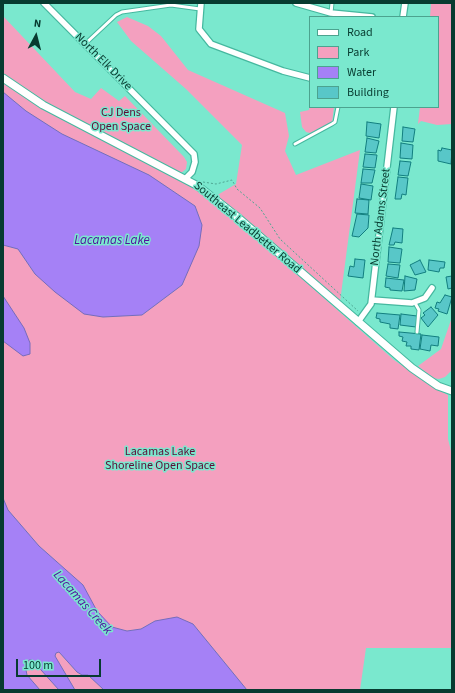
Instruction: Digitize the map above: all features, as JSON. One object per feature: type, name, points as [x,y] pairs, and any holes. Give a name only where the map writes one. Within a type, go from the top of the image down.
[{"type":"street","name":"North Elk Drive","points":[[44,3],[194,154],[195,162],[192,172],[186,178]]},
{"type":"street","points":[[296,3],[331,12],[364,16]]},
{"type":"street","points":[[403,16],[404,3]]},
{"type":"street","points":[[201,6],[199,29],[203,36],[211,44],[283,71],[309,78]]},
{"type":"street","name":"Southeast Leadbetter Road","points":[[3,78],[43,105],[186,178],[198,186],[236,216],[424,377],[446,390],[452,391]]},
{"type":"street","name":"North Adams Street","points":[[358,322],[370,306],[372,300],[394,108]]},
{"type":"street","points":[[372,300],[406,304],[415,303],[425,298],[432,288]]},
{"type":"lane","points":[[331,12],[332,3]]},
{"type":"lane","points":[[85,44],[116,15],[122,12],[171,5],[201,6]]},
{"type":"lane","points":[[296,144],[335,122],[338,108]]},
{"type":"lane","points":[[415,303],[419,310],[417,332]]},
{"type":"path","points":[[198,186],[203,182],[216,184],[232,180],[237,188],[260,208],[280,239],[338,294],[364,315]]},
{"type":"green space","points":[[431,3],[452,3],[452,124],[437,125],[421,121],[418,124],[420,108],[439,108],[439,16],[430,16]]},
{"type":"green space","name":"CJ Dens Open Space","points":[[3,16],[75,92],[91,99],[101,88],[119,101],[125,96],[184,157],[187,162],[186,169],[181,173],[73,119],[5,76],[3,74]]},
{"type":"green space","points":[[127,17],[148,26],[161,36],[188,70],[285,113],[289,136],[285,151],[296,175],[360,150],[340,302],[214,197],[236,184],[242,145],[186,89],[131,41],[117,22]]},
{"type":"green space","name":"Lacamas Lake Shoreline Open Space","points":[[3,82],[43,109],[158,166],[195,189],[247,227],[256,238],[394,360],[438,390],[448,395],[448,439],[452,455],[452,648],[366,648],[360,690],[247,690],[193,624],[155,621],[141,629],[127,631],[112,627],[97,612],[83,585],[39,546],[8,510],[3,498],[3,341],[10,308],[3,296],[3,245],[18,249],[35,274],[103,317],[142,315],[182,285],[202,225],[195,206],[149,175],[62,134],[26,111],[3,92]]},
{"type":"green space","points":[[309,108],[334,108],[332,123],[310,133],[306,132],[302,127],[300,112],[309,110]]},
{"type":"green space","points":[[452,317],[452,370],[445,377],[439,379],[433,378],[418,366],[441,349]]},
{"type":"green space","points":[[59,652],[77,672],[82,675],[88,675],[104,690],[75,690],[55,656],[56,653]]},
{"type":"green space","points":[[28,660],[32,660],[59,690],[40,690],[27,675],[25,665]]},
{"type":"water","name":"Lacamas Lake","points":[[3,92],[26,111],[62,134],[149,175],[195,206],[202,225],[199,246],[182,285],[142,315],[103,317],[84,314],[55,292],[35,274],[18,249],[3,245]]},
{"type":"water","points":[[3,296],[24,328],[30,343],[30,354],[23,356],[3,341]]},
{"type":"water","name":"Lacamas Creek","points":[[3,498],[8,510],[39,546],[83,585],[97,611],[112,627],[127,631],[141,629],[155,621],[177,617],[193,624],[247,690],[104,690],[88,675],[82,675],[77,672],[59,652],[56,653],[55,656],[75,690],[59,690],[32,660],[29,660],[25,665],[27,675],[40,690],[3,690]]},
{"type":"building","points":[[367,122],[381,124],[379,138],[366,136]]},
{"type":"building","points":[[403,127],[415,129],[413,142],[402,141]]},
{"type":"building","points":[[367,138],[379,141],[376,153],[365,152]]},
{"type":"building","points":[[401,143],[413,145],[412,159],[400,158]]},
{"type":"building","points":[[442,148],[452,150],[451,164],[438,161],[438,150],[441,151]]},
{"type":"building","points":[[365,154],[377,155],[375,168],[363,167]]},
{"type":"building","points":[[400,161],[411,162],[408,176],[398,175]]},
{"type":"building","points":[[363,169],[375,170],[372,183],[361,183]]},
{"type":"building","points":[[398,177],[408,178],[406,195],[402,194],[401,199],[395,199]]},
{"type":"building","points":[[361,184],[373,186],[371,200],[359,198]]},
{"type":"building","points":[[357,199],[369,200],[368,214],[355,213]]},
{"type":"building","points":[[357,214],[369,215],[368,228],[359,237],[352,236]]},
{"type":"building","points":[[393,228],[403,229],[402,243],[395,242],[394,245],[389,245]]},
{"type":"building","points":[[389,247],[402,249],[400,263],[388,262]]},
{"type":"building","points":[[355,259],[365,260],[363,278],[348,276],[350,266],[354,267]]},
{"type":"building","points":[[420,260],[426,272],[415,275],[410,265]]},
{"type":"building","points":[[429,260],[445,262],[444,268],[440,268],[439,272],[428,270]]},
{"type":"building","points":[[388,264],[400,265],[398,278],[386,276]]},
{"type":"building","points":[[405,276],[417,279],[415,290],[404,291]]},
{"type":"building","points":[[452,276],[452,288],[448,289],[446,277]]},
{"type":"building","points":[[386,278],[404,280],[402,291],[390,290],[390,288],[385,287]]},
{"type":"building","points":[[445,295],[452,297],[447,314],[438,311],[439,309],[435,308],[437,302],[440,303]]},
{"type":"building","points":[[431,307],[438,315],[428,327],[421,318],[425,315],[423,313]]},
{"type":"building","points":[[377,313],[400,315],[398,329],[390,328],[390,324],[380,322],[380,319],[376,318]]},
{"type":"building","points":[[401,314],[417,316],[416,327],[400,325]]},
{"type":"building","points":[[399,332],[421,334],[419,350],[411,349],[411,346],[406,346],[407,342],[402,341],[403,337],[399,336]]},
{"type":"building","points":[[422,335],[439,337],[438,346],[431,345],[430,351],[420,349]]}]
